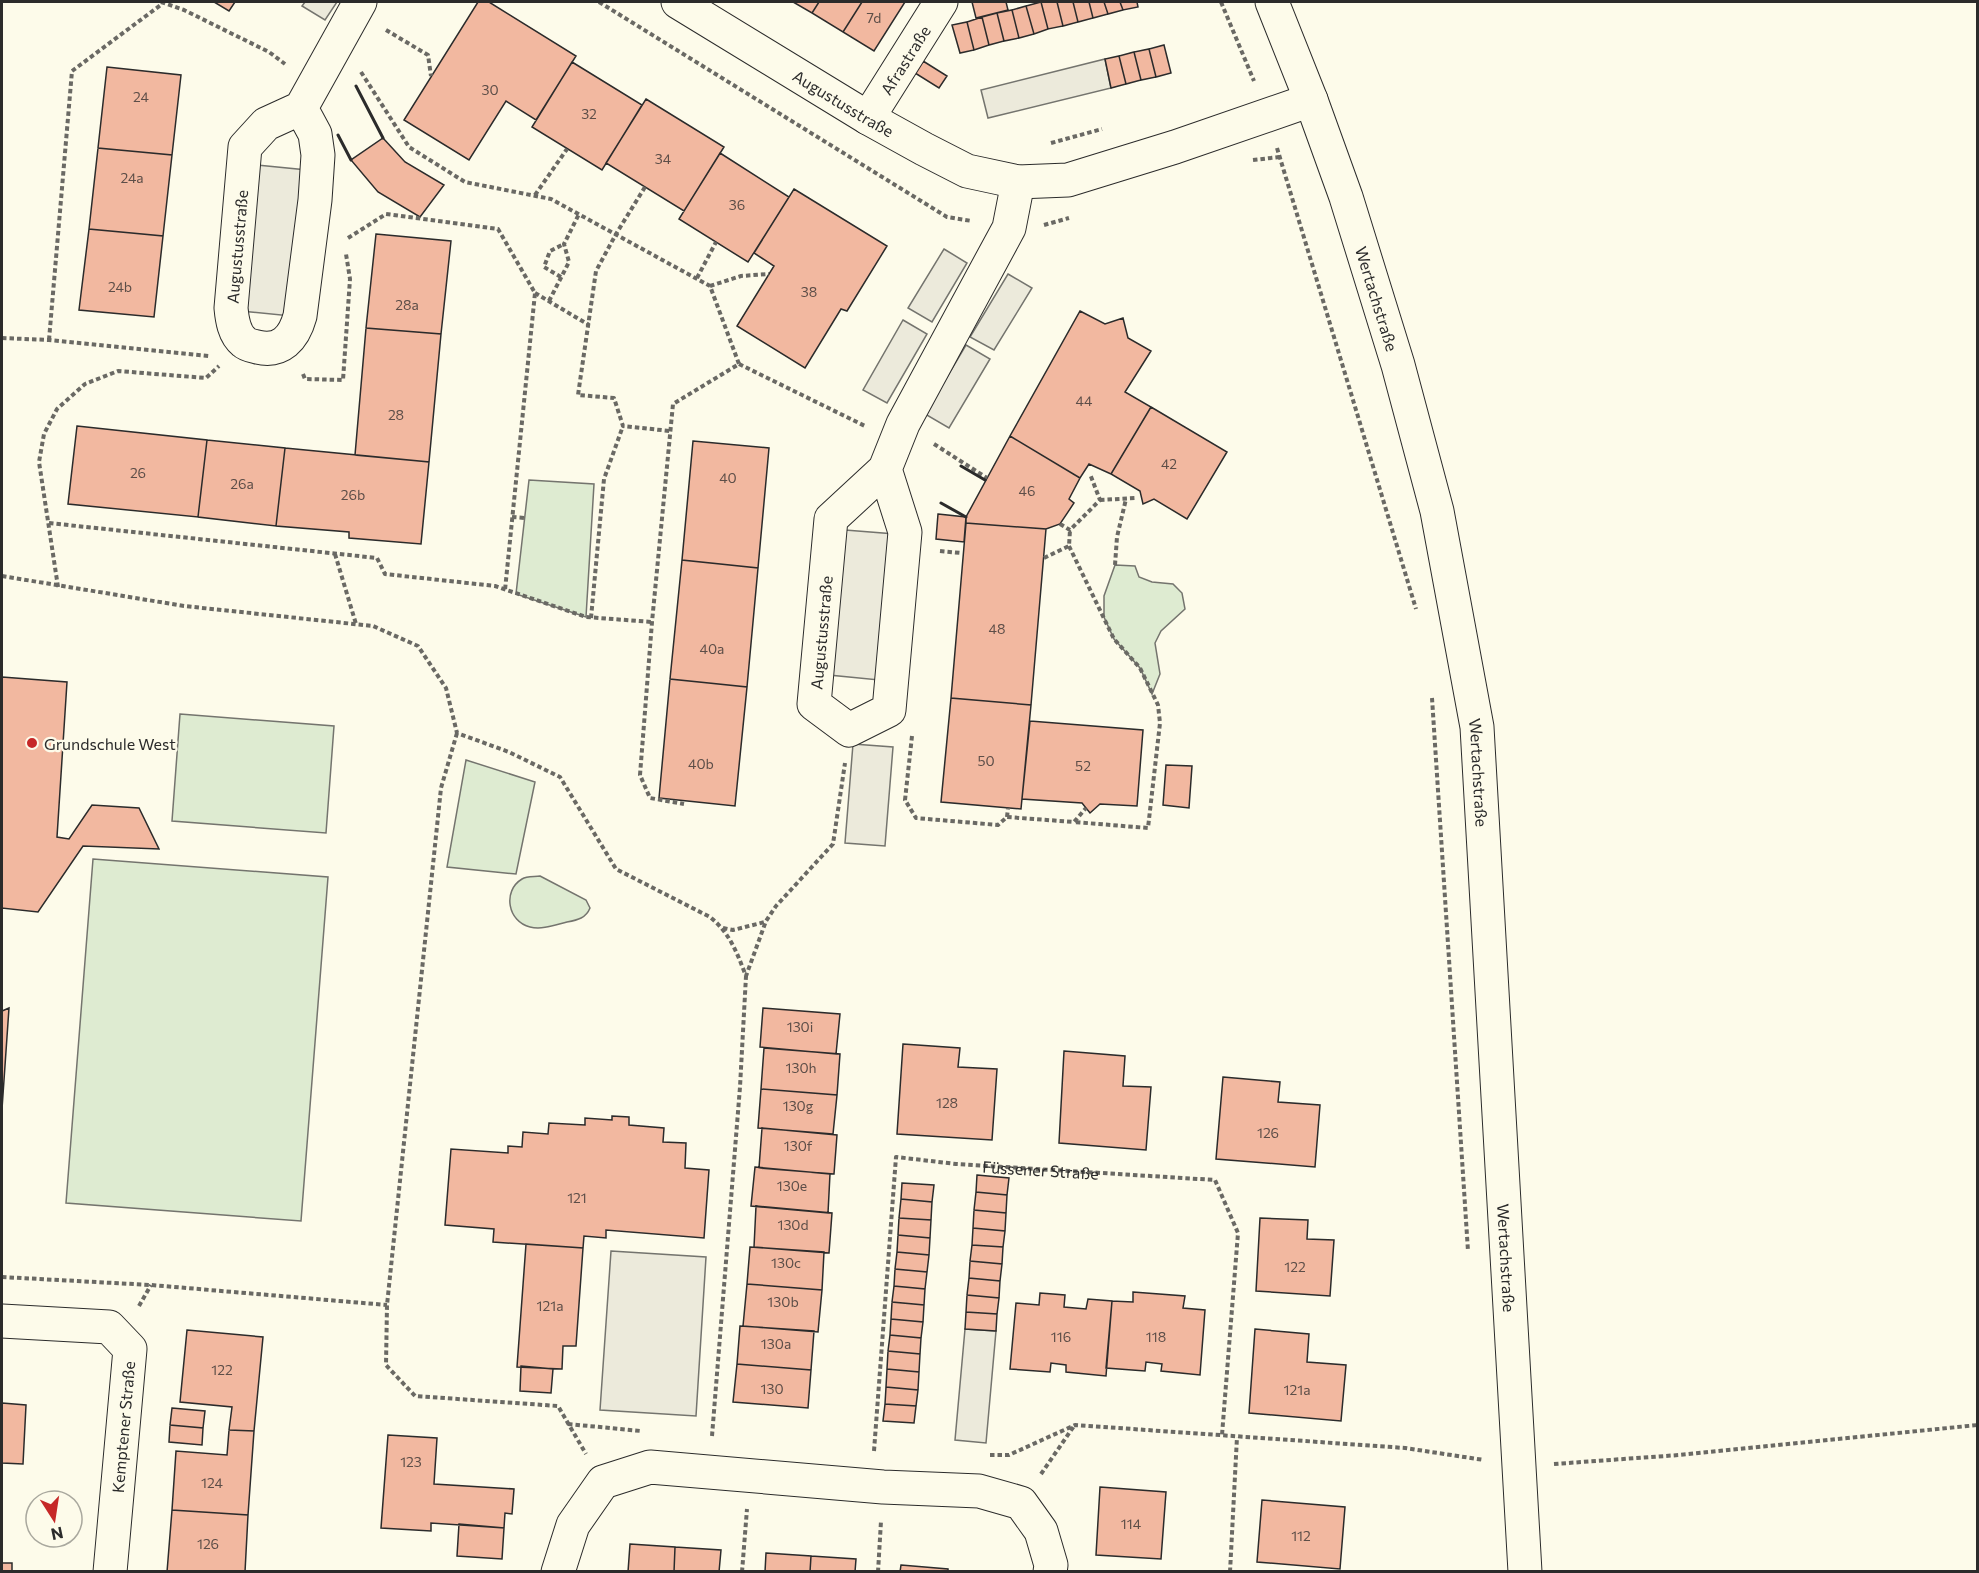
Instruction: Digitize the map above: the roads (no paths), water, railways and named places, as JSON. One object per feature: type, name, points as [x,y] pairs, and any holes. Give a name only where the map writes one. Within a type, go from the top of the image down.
[{"type":"street","name":"Augustusstraße","points":[[678,2],[868,118],[967,171],[1018,182],[1068,180],[1175,147],[1311,100]]},
{"type":"street","name":"Afrastraße","points":[[868,118],[941,2]]},
{"type":"street","name":"Wertachstraße","points":[[1272,2],[1346,197],[1398,366],[1437,511],[1477,727],[1526,1572]]},
{"type":"street","points":[[308,97],[352,17]]},
{"type":"street","name":"Augustusstraße","points":[[308,97],[318,155],[315,200],[300,316],[296,330],[286,342],[273,348],[236,351],[231,308],[245,147],[266,124],[308,97]]},
{"type":"street","name":"Augustusstraße","points":[[895,445],[905,532],[888,710],[849,730],[814,704],[831,519],[895,445],[1009,228],[1018,182]]},
{"type":"street","name":"Kemptener Straße","points":[[2,1321],[110,1327],[130,1349],[110,1572]]},
{"type":"street","points":[[558,1572],[573,1525],[603,1482],[650,1467],[882,1487],[979,1491],[1021,1503],[1041,1531],[1051,1565],[1050,1572]]},
{"type":"place","name":"Grundschule West","points":[[32,743]]}]
